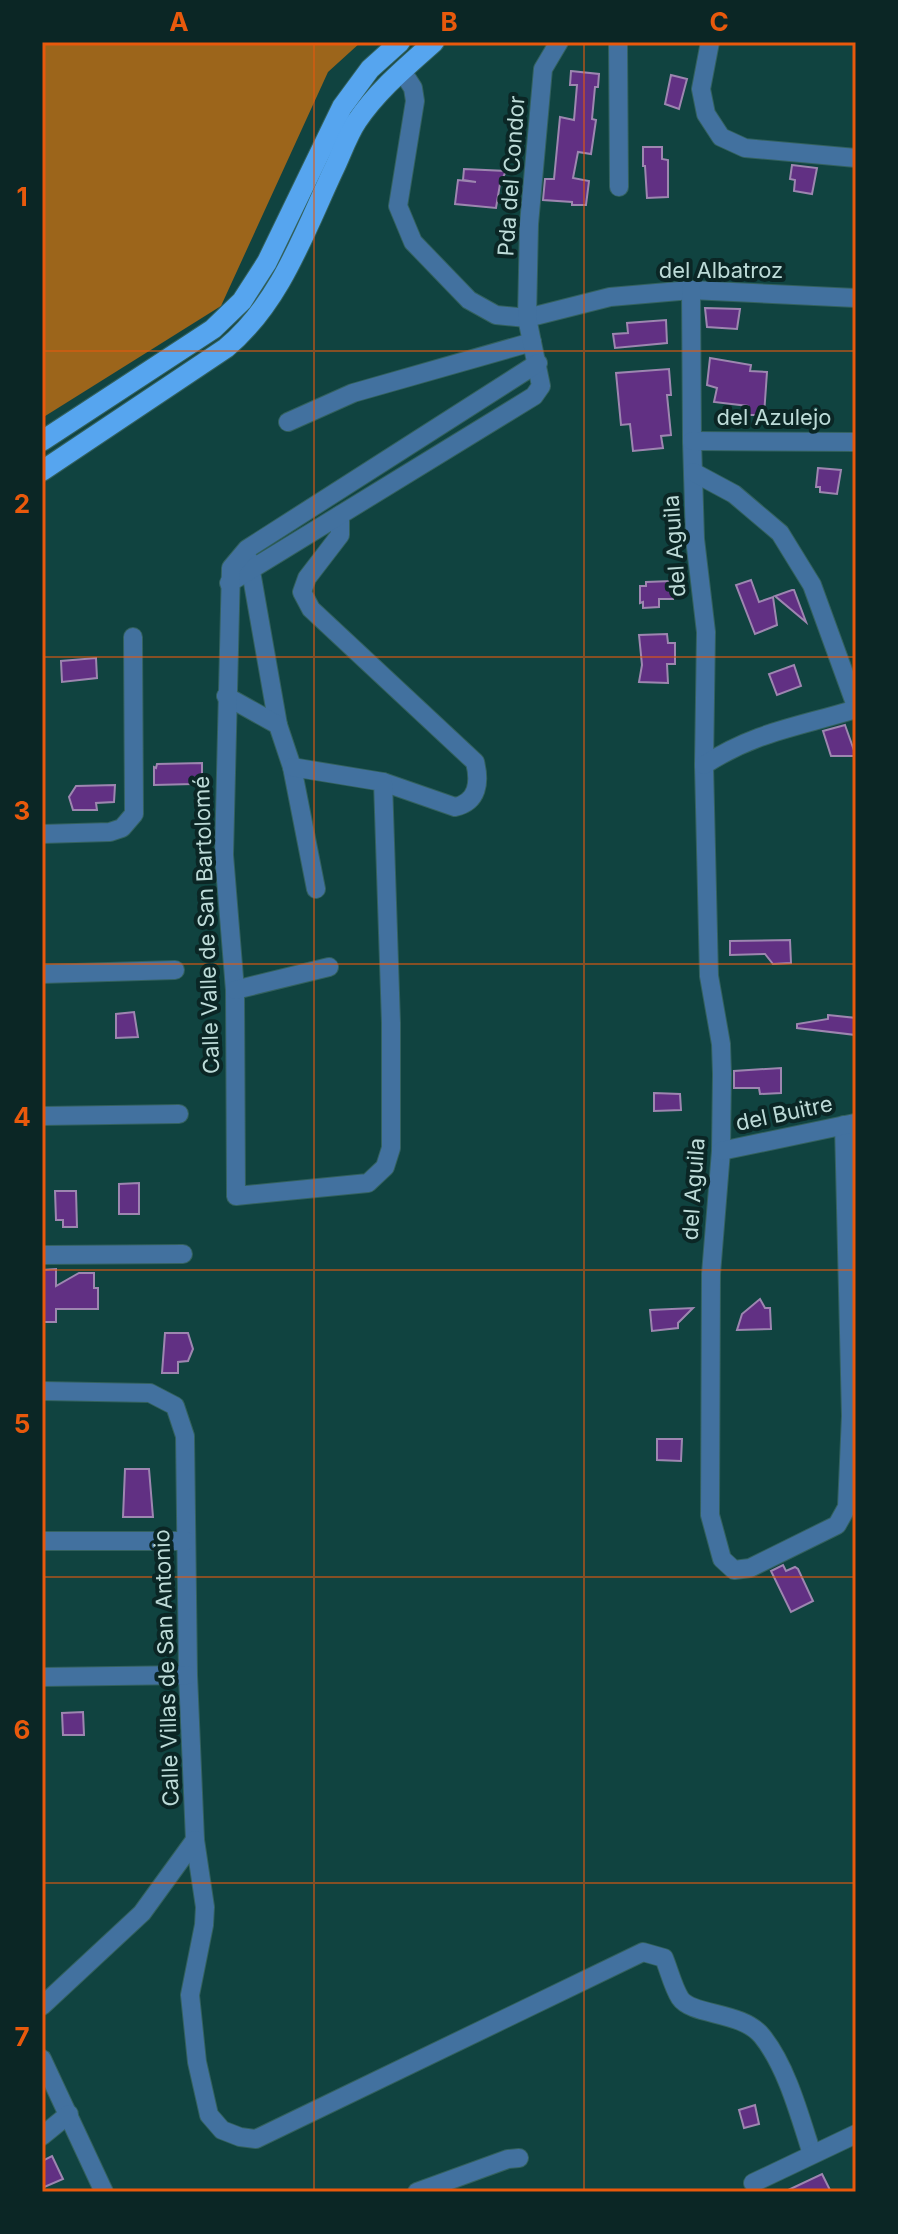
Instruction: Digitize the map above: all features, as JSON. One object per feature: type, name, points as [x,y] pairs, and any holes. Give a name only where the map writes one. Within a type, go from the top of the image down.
[{"type":"main road","points":[[42,441],[213,329],[242,301],[267,262],[342,107],[370,69],[400,42]]},
{"type":"main road","points":[[42,471],[226,348],[258,317],[285,275],[356,123],[384,87],[434,42]]},
{"type":"street","name":"Pda del Condor","points":[[538,363],[527,318],[529,224],[543,69],[559,42]]},
{"type":"street","points":[[618,42],[619,187]]},
{"type":"street","points":[[710,42],[701,89],[706,114],[721,137],[745,148],[856,158]]},
{"type":"street","name":"del Albatroz","points":[[402,71],[413,88],[415,101],[398,206],[413,242],[469,300],[496,315],[527,318],[610,297],[691,290],[856,298]]},
{"type":"street","name":"del Aguila","points":[[691,290],[695,539],[706,632],[704,765],[709,976],[721,1044],[721,1151],[711,1274],[710,1515],[722,1559],[734,1570],[750,1568],[837,1525],[847,1507],[851,1416],[850,1124]]},
{"type":"street","points":[[288,422],[353,393],[532,342]]},
{"type":"street","points":[[538,363],[541,386],[534,396],[340,515],[244,558],[538,363]]},
{"type":"street","name":"del Azulejo","points":[[692,441],[856,442]]},
{"type":"street","points":[[693,472],[734,494],[780,533],[812,585],[856,707],[759,735],[704,765]]},
{"type":"street","points":[[292,767],[383,782],[455,807],[465,805],[473,798],[479,778],[475,762],[311,609],[302,592],[307,578],[340,535],[340,515]]},
{"type":"street","points":[[244,558],[278,725],[292,767],[316,889]]},
{"type":"street","name":"Calle Valle de San Bartolomé","points":[[244,558],[229,583],[224,855],[235,990],[236,1196],[368,1183],[385,1167],[391,1148],[391,1038],[383,782]]},
{"type":"street","points":[[42,834],[110,832],[122,828],[134,814],[133,637]]},
{"type":"street","points":[[226,696],[278,725]]},
{"type":"street","points":[[235,990],[329,967]]},
{"type":"street","points":[[42,974],[175,970]]},
{"type":"street","points":[[42,1116],[179,1114]]},
{"type":"street","name":"del Buitre","points":[[721,1151],[850,1124]]},
{"type":"street","points":[[42,1255],[183,1254]]},
{"type":"street","name":"Calle Villas de San Antonio","points":[[42,1391],[150,1393],[175,1406],[185,1436],[188,1675],[195,1840],[205,1907],[190,1995],[197,2062],[209,2115],[222,2130],[256,2139],[643,1952],[664,1958],[680,1997],[688,2005],[741,2019],[761,2035],[790,2087],[812,2154]]},
{"type":"street","points":[[42,1541],[186,1541]]},
{"type":"street","points":[[42,1677],[188,1675]]},
{"type":"street","points":[[42,2006],[142,1913],[195,1840]]},
{"type":"street","points":[[42,2059],[104,2192]]},
{"type":"street","points":[[42,2136],[69,2114]]},
{"type":"street","points":[[753,2183],[856,2134]]},
{"type":"street","points":[[417,2192],[508,2159],[519,2158]]},
{"type":"shaded area","points":[[42,42],[361,42],[328,72],[221,306],[42,418]]},
{"type":"building","points":[[571,71],[599,74],[598,87],[595,87],[592,119],[596,120],[591,154],[578,152],[573,178],[589,181],[586,205],[543,200],[545,179],[554,179],[560,117],[574,120],[577,85],[570,85]]},
{"type":"building","points":[[671,75],[687,79],[679,109],[665,104]]},
{"type":"building","points":[[643,147],[662,147],[662,159],[668,160],[668,197],[647,198]]},
{"type":"building","points":[[792,165],[817,168],[812,194],[794,191],[795,180],[790,179]]},
{"type":"building","points":[[464,169],[506,171],[500,184],[496,208],[455,204],[458,180],[476,182],[463,180]]},
{"type":"building","points":[[705,308],[740,309],[737,329],[707,327]]},
{"type":"building","points":[[666,320],[667,343],[615,348],[613,334],[628,333],[627,323]]},
{"type":"building","points":[[710,358],[751,365],[750,371],[767,372],[764,415],[748,415],[748,406],[714,402],[717,388],[707,385]]},
{"type":"building","points":[[669,369],[671,395],[667,395],[671,435],[661,436],[663,448],[633,451],[630,424],[621,425],[616,373]]},
{"type":"building","points":[[818,468],[841,470],[837,494],[820,492],[820,487],[816,487]]},
{"type":"building","points":[[751,580],[759,602],[773,597],[777,625],[755,634],[736,585]]},
{"type":"building","points":[[672,581],[673,599],[659,599],[659,607],[643,608],[640,586],[646,586],[646,582]]},
{"type":"building","points":[[794,590],[806,622],[775,596]]},
{"type":"building","points":[[667,634],[668,643],[675,643],[675,664],[667,664],[668,683],[639,682],[642,665],[639,635]]},
{"type":"building","points":[[96,658],[97,678],[62,682],[61,661]]},
{"type":"building","points":[[794,665],[801,686],[777,695],[769,674]]},
{"type":"building","points":[[845,725],[856,756],[831,756],[823,731]]},
{"type":"building","points":[[202,763],[202,777],[192,778],[193,784],[154,785],[154,767],[157,764]]},
{"type":"building","points":[[115,785],[114,802],[96,803],[97,810],[73,810],[69,797],[76,786]]},
{"type":"building","points":[[790,940],[791,963],[773,964],[765,954],[730,955],[730,941]]},
{"type":"building","points":[[134,1012],[138,1037],[116,1038],[116,1014]]},
{"type":"building","points":[[828,1015],[856,1018],[856,1035],[797,1028],[797,1024],[828,1019]]},
{"type":"building","points":[[781,1068],[781,1093],[760,1094],[759,1088],[734,1088],[734,1071]]},
{"type":"building","points":[[654,1093],[680,1094],[681,1110],[654,1111]]},
{"type":"building","points":[[139,1183],[139,1214],[119,1214],[119,1184]]},
{"type":"building","points":[[55,1191],[76,1191],[77,1227],[63,1227],[63,1220],[56,1220]]},
{"type":"building","points":[[56,1269],[56,1286],[79,1273],[94,1273],[98,1309],[56,1309],[56,1322],[42,1322],[42,1270]]},
{"type":"building","points":[[760,1299],[765,1308],[770,1308],[771,1329],[737,1330],[742,1314]]},
{"type":"building","points":[[693,1308],[678,1323],[678,1328],[652,1331],[650,1310]]},
{"type":"building","points":[[165,1333],[188,1333],[193,1349],[188,1361],[178,1362],[178,1373],[162,1373]]},
{"type":"building","points":[[657,1439],[682,1439],[681,1461],[657,1460]]},
{"type":"building","points":[[125,1469],[149,1469],[153,1517],[123,1517]]},
{"type":"building","points":[[783,1565],[786,1571],[795,1567],[798,1569],[813,1601],[791,1612],[771,1571]]},
{"type":"building","points":[[83,1712],[84,1735],[63,1735],[62,1713]]},
{"type":"building","points":[[755,2105],[759,2124],[744,2128],[739,2110]]},
{"type":"building","points":[[52,2156],[63,2179],[42,2188],[42,2161]]},
{"type":"building","points":[[822,2174],[831,2192],[784,2192]]}]
